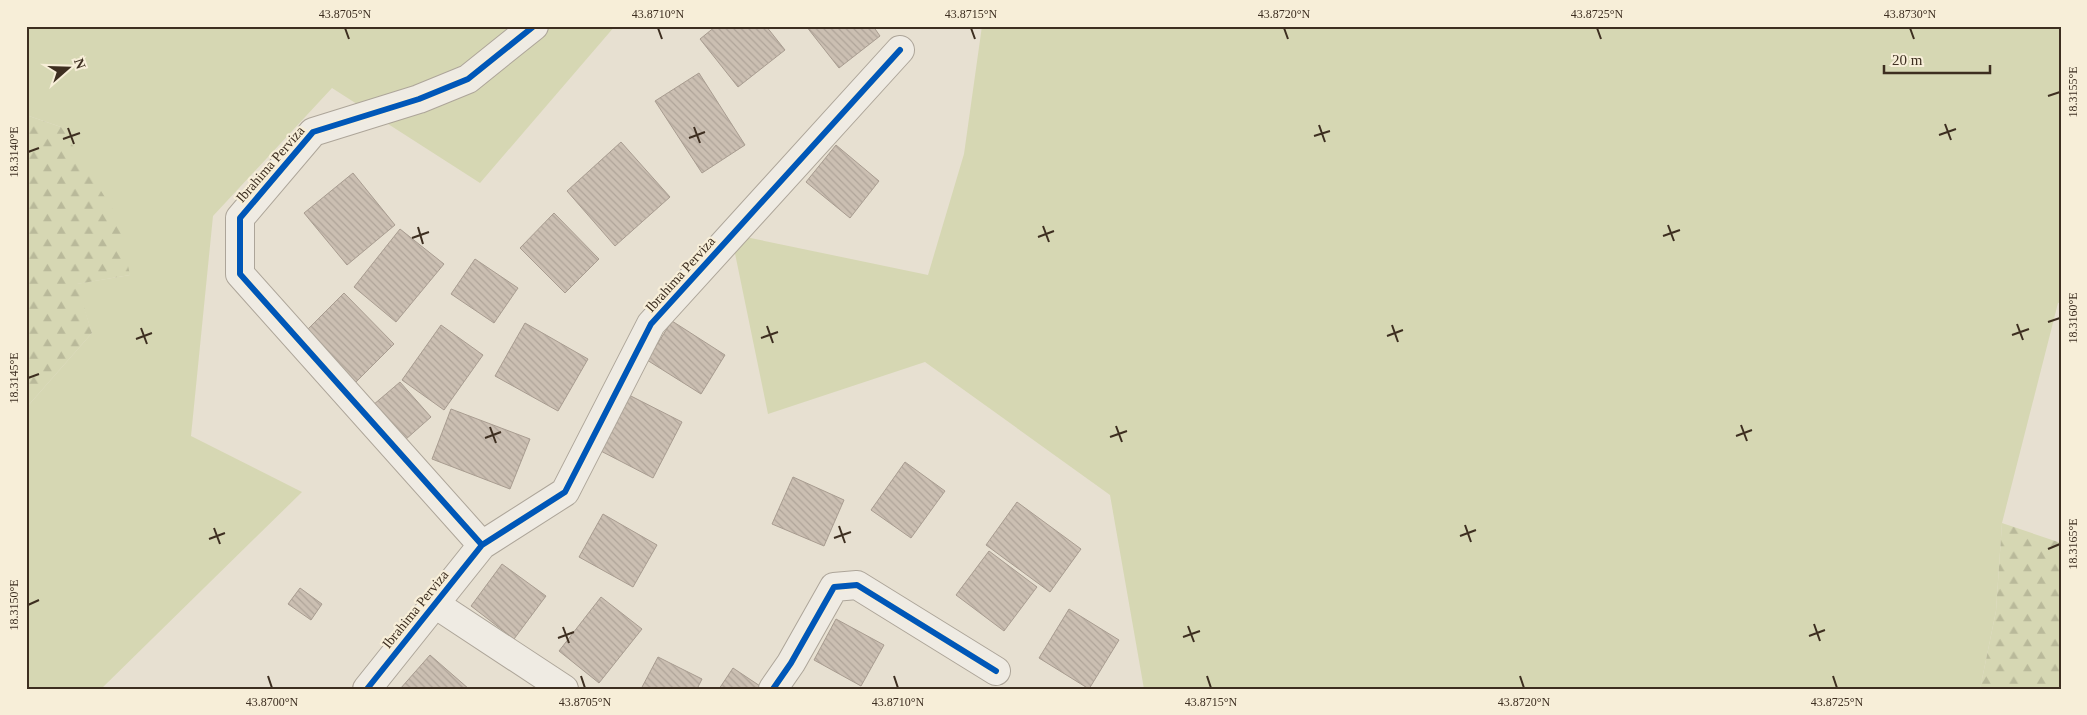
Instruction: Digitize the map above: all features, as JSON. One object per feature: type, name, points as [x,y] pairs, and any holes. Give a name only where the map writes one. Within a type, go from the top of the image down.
[{"type":"street","name":"Ibrahima Perviza","points":[[482,545],[240,274],[240,218],[313,132],[419,99],[468,79],[534,26]]},
{"type":"street","name":"Ibrahima Perviza","points":[[367,689],[482,545],[565,492],[651,324],[900,50]]},
{"type":"street","points":[[772,689],[791,662],[834,587],[858,585],[996,671]]},
{"type":"street","points":[[435,604],[564,689]]},
{"type":"green space","points":[[26,26],[615,26],[480,183],[332,88],[213,216],[191,436],[302,492],[101,689],[26,689],[26,408],[92,333],[76,284],[130,275],[61,127],[26,115]]},
{"type":"green space","points":[[982,26],[2061,26],[2061,302],[2058,303],[2002,523],[1996,611],[1980,689],[1144,689],[1110,495],[925,362],[768,414],[731,234],[928,275],[964,154]]},
{"type":"green space","points":[[26,115],[61,127],[118,218],[130,275],[77,284],[92,333],[26,408]]},
{"type":"green space","points":[[2002,523],[2061,543],[2061,689],[1980,689],[1996,611]]},
{"type":"building","points":[[716,26],[766,26],[785,50],[738,87],[700,39]]},
{"type":"building","points":[[806,26],[873,26],[880,36],[839,68]]},
{"type":"building","points":[[699,73],[745,145],[702,173],[655,101]]},
{"type":"building","points":[[621,142],[670,197],[615,246],[567,191]]},
{"type":"building","points":[[836,145],[879,181],[850,218],[806,182]]},
{"type":"building","points":[[353,173],[395,225],[347,265],[304,213]]},
{"type":"building","points":[[554,213],[599,259],[565,293],[520,248]]},
{"type":"building","points":[[400,229],[444,264],[396,322],[354,287]]},
{"type":"building","points":[[475,259],[518,288],[494,323],[451,294]]},
{"type":"building","points":[[344,293],[394,344],[350,388],[300,337]]},
{"type":"building","points":[[672,321],[725,355],[701,394],[647,360]]},
{"type":"building","points":[[525,323],[588,359],[558,411],[495,376]]},
{"type":"building","points":[[441,325],[483,355],[444,410],[402,380]]},
{"type":"building","points":[[400,382],[431,417],[397,447],[366,411]]},
{"type":"building","points":[[625,393],[682,422],[653,478],[597,449]]},
{"type":"building","points":[[451,409],[530,439],[510,489],[432,459]]},
{"type":"building","points":[[905,462],[945,491],[911,538],[871,510]]},
{"type":"building","points":[[793,477],[844,500],[824,546],[772,524]]},
{"type":"building","points":[[1017,502],[1081,549],[1050,592],[986,545]]},
{"type":"building","points":[[603,514],[657,545],[633,587],[579,557]]},
{"type":"building","points":[[989,551],[1037,587],[1004,631],[956,595]]},
{"type":"building","points":[[502,564],[546,596],[514,639],[471,606]]},
{"type":"building","points":[[300,588],[322,604],[311,620],[288,604]]},
{"type":"building","points":[[601,597],[642,629],[599,683],[559,651]]},
{"type":"building","points":[[1069,609],[1119,640],[1089,689],[1039,658]]},
{"type":"building","points":[[836,619],[884,645],[861,686],[814,660]]},
{"type":"building","points":[[430,655],[469,689],[400,689]]},
{"type":"building","points":[[658,657],[702,679],[697,689],[641,689]]},
{"type":"building","points":[[733,668],[760,686],[758,689],[719,689]]},
{"type":"cycle path","points":[[482,545],[240,274],[240,218],[313,132],[419,99],[468,79],[534,26]]},
{"type":"cycle path","points":[[367,689],[482,545],[565,492],[651,324],[900,50]]},
{"type":"cycle path","points":[[773,689],[791,663],[834,587],[857,585],[996,671]]}]
